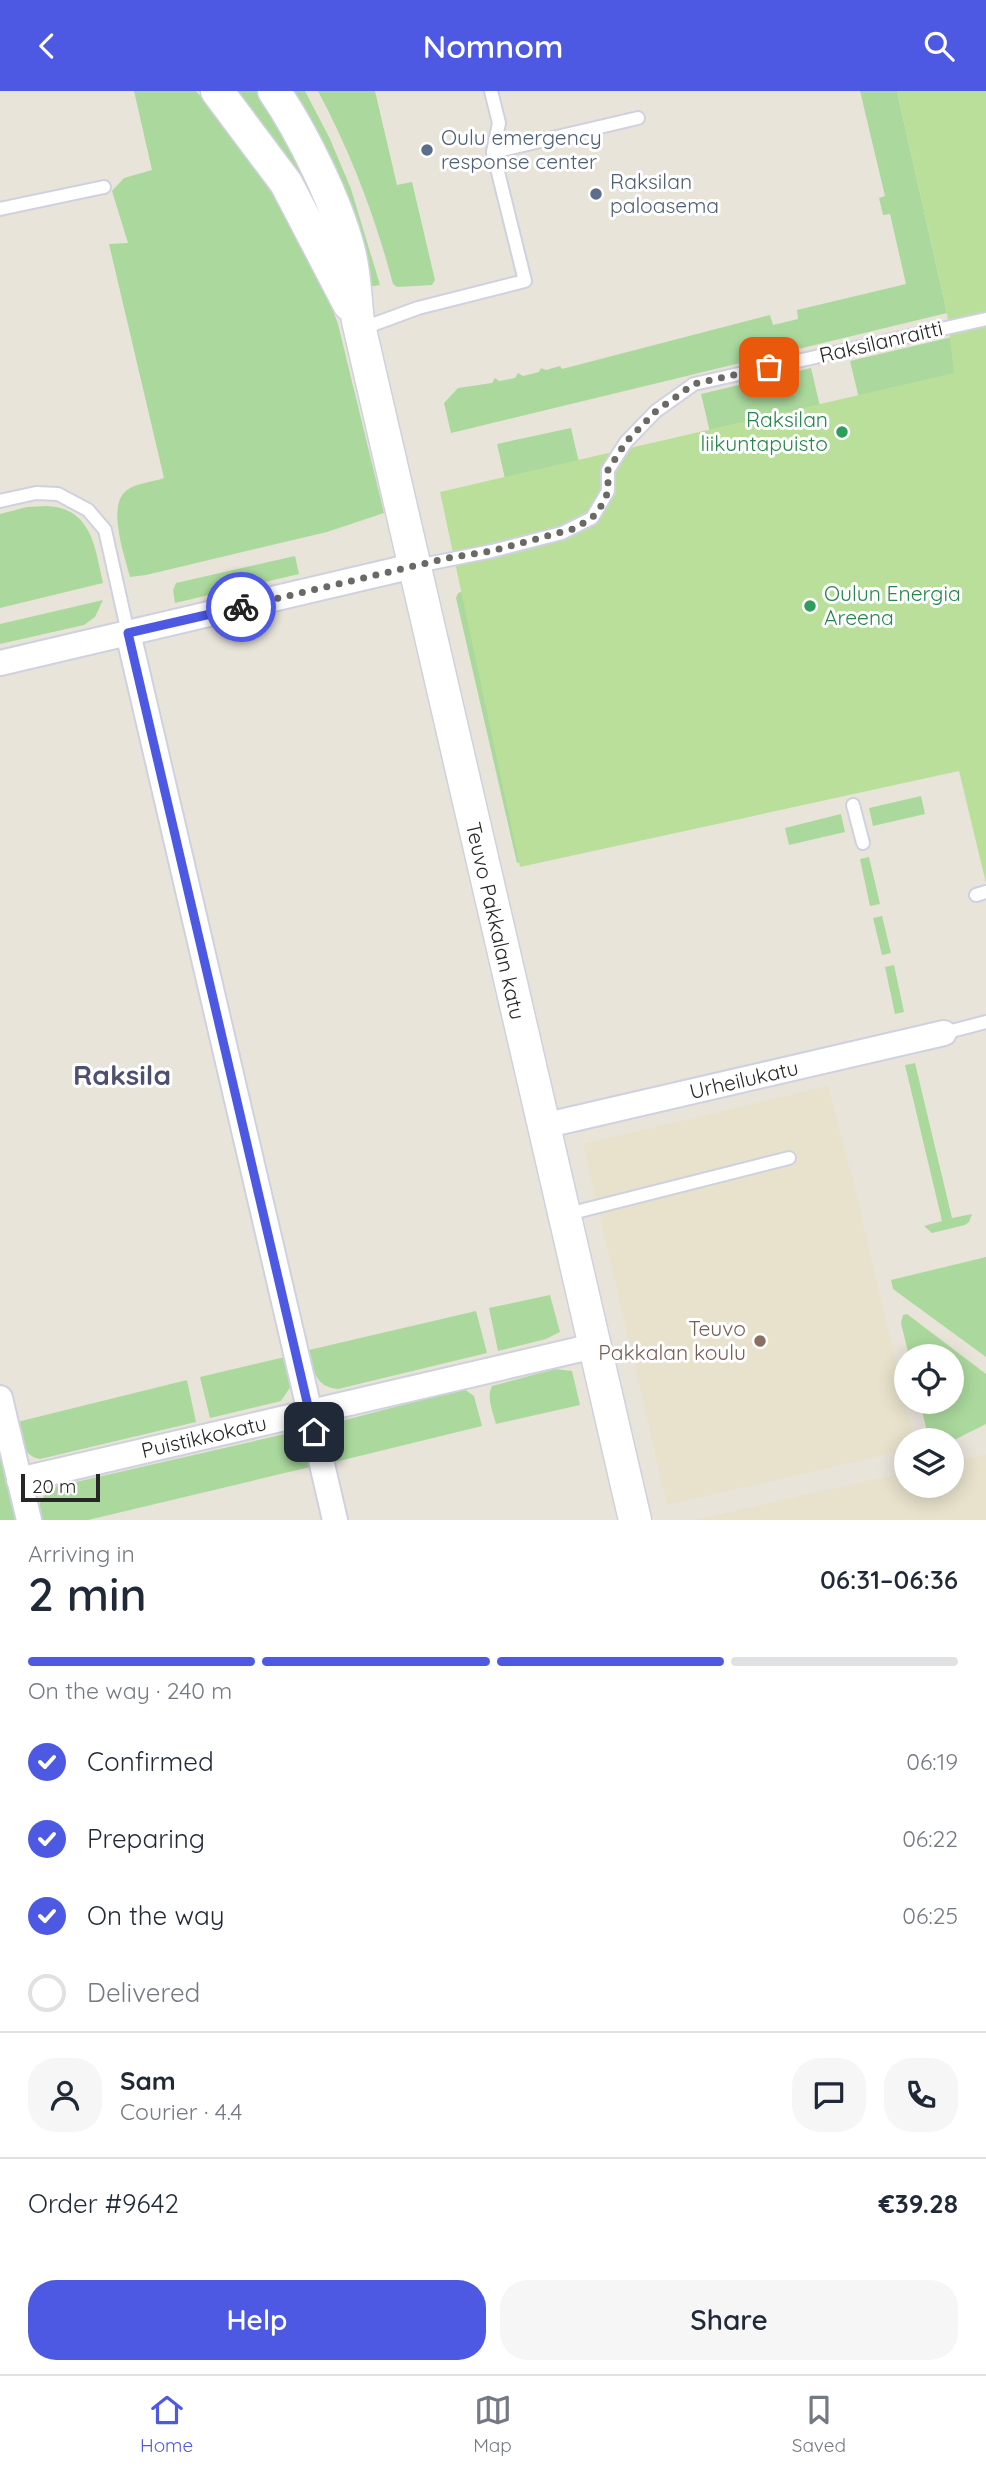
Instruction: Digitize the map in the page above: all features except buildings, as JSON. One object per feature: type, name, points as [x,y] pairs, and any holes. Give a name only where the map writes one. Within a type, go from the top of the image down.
[{"type":"street","name":"Teuvo Pakkalan katu","points":[[217,91],[286,183],[359,325]]},
{"type":"street","name":"Teuvo Pakkalan katu","points":[[274,91],[300,135],[327,191],[349,252],[359,325],[413,566],[635,1520]]},
{"type":"street","points":[[0,663],[413,566]]},
{"type":"street","points":[[128,633],[335,1520]]},
{"type":"street","name":"Urheilukatu","points":[[543,1126],[944,1033]]},
{"type":"street","name":"Puistikkokatu","points":[[19,1480],[594,1346]]},
{"type":"street","points":[[0,1398],[29,1520]]},
{"type":"lane","points":[[359,325],[525,281],[493,152],[499,123],[491,91]]},
{"type":"lane","points":[[493,152],[638,118]]},
{"type":"lane","points":[[0,209],[104,187]]},
{"type":"lane","name":"Raksilanraitti","points":[[413,566],[492,551],[562,533],[592,518],[608,491],[608,470],[626,442],[656,411],[694,384],[986,319]]},
{"type":"lane","points":[[0,501],[36,493],[58,494],[88,510],[105,530],[128,633]]},
{"type":"lane","points":[[853,805],[863,843]]},
{"type":"lane","points":[[944,1033],[986,1022]]},
{"type":"lane","points":[[564,1215],[789,1158]]},
{"type":"shaded area","name":"Teuvo Pakkalan koulu","points":[[828,1086],[894,1355],[894,1414],[908,1414],[911,1428],[894,1428],[894,1453],[667,1505],[583,1144]]},
{"type":"shaded area","points":[[986,1454],[986,1520],[694,1520],[894,1475],[894,1498],[964,1498],[964,1459]]},
{"type":"green space","points":[[134,91],[196,91],[235,136],[270,184],[317,269],[338,324],[384,513],[327,532],[130,577],[117,519],[121,497],[127,490],[140,484],[164,478],[109,244],[128,243],[112,191],[124,178],[152,170]]},
{"type":"green space","points":[[237,91],[257,91],[269,108],[299,163],[333,240],[284,156]]},
{"type":"green space","points":[[290,91],[305,91],[330,139],[351,189],[380,285],[368,287]]},
{"type":"green space","points":[[318,91],[375,91],[397,185],[412,182],[435,280],[432,285],[397,287],[393,284],[361,185]]},
{"type":"green space","points":[[860,91],[897,91],[947,313],[451,433],[444,403],[458,388],[492,383],[495,378],[499,381],[515,378],[518,373],[523,376],[539,372],[541,368],[546,370],[560,366],[562,369],[770,315],[773,325],[798,319],[797,310],[906,284],[890,214],[883,215],[879,198],[885,196]]},
{"type":"green space","name":"Raksilan liikuntapuisto","points":[[897,91],[986,91],[986,883],[959,771],[520,867],[440,492],[954,373],[947,313]]},
{"type":"green space","points":[[965,334],[973,370],[862,411],[850,361]]},
{"type":"green space","points":[[811,368],[823,419],[713,445],[701,394]]},
{"type":"green space","points":[[571,428],[580,467],[506,483],[497,444]]},
{"type":"green space","points":[[27,507],[62,508],[82,522],[94,544],[103,583],[0,608],[0,514]]},
{"type":"green space","points":[[295,556],[299,574],[175,603],[173,590],[176,583]]},
{"type":"green space","points":[[485,585],[536,858],[517,863],[456,598],[458,593]]},
{"type":"green space","points":[[103,600],[95,617],[84,625],[0,644],[0,624]]},
{"type":"green space","points":[[921,796],[925,814],[873,826],[869,808]]},
{"type":"green space","points":[[841,814],[845,832],[789,845],[785,828]]},
{"type":"green space","points":[[869,857],[880,904],[870,906],[860,859]]},
{"type":"green space","points":[[882,916],[891,953],[882,955],[873,918]]},
{"type":"green space","points":[[894,965],[904,1012],[895,1014],[885,967]]},
{"type":"green space","points":[[915,1063],[952,1218],[972,1214],[965,1225],[932,1233],[924,1226],[942,1221],[905,1065]]},
{"type":"green space","points":[[986,1257],[986,1357],[893,1289],[891,1280]]},
{"type":"green space","points":[[550,1295],[560,1332],[546,1339],[498,1351],[489,1308]]},
{"type":"green space","points":[[476,1311],[487,1353],[338,1389],[324,1385],[314,1371],[309,1350]]},
{"type":"green space","points":[[907,1314],[946,1344],[906,1344],[901,1323],[903,1315]]},
{"type":"green space","points":[[285,1357],[291,1386],[281,1401],[210,1418],[200,1377]]},
{"type":"green space","points":[[964,1357],[986,1374],[986,1424],[964,1435],[964,1428],[926,1428],[923,1414],[964,1414]]},
{"type":"green space","points":[[555,1369],[572,1371],[580,1405],[496,1424],[490,1400],[492,1386]]},
{"type":"green space","points":[[187,1380],[196,1422],[40,1459],[29,1454],[23,1445],[17,1422]]},
{"type":"green space","points":[[464,1389],[474,1396],[482,1426],[335,1462],[333,1436],[341,1421]]},
{"type":"green space","points":[[285,1434],[300,1441],[310,1467],[88,1520],[39,1520],[41,1501],[54,1487]]},
{"type":"green space","points":[[0,1448],[17,1520],[0,1520]]},
{"type":"way so far","points":[[241,607],[448,558],[492,551],[573,529],[592,518],[604,502],[608,491],[608,470],[626,442],[656,411],[694,384],[769,367]]},
{"type":"place","name":"Oulu emergency response center","points":[[427,150]]},
{"type":"place","name":"Raksilan paloasema","points":[[596,194]]},
{"type":"place","name":"Raksilan liikuntapuisto","points":[[842,432]]},
{"type":"place","name":"Oulun Energia Areena","points":[[810,606]]},
{"type":"place","name":"Teuvo Pakkalan koulu","points":[[760,1341]]},
{"type":"district","name":"Raksila","points":[[122,1075]]},
{"type":"route","points":[[241,607],[128,633],[314,1432]]}]
